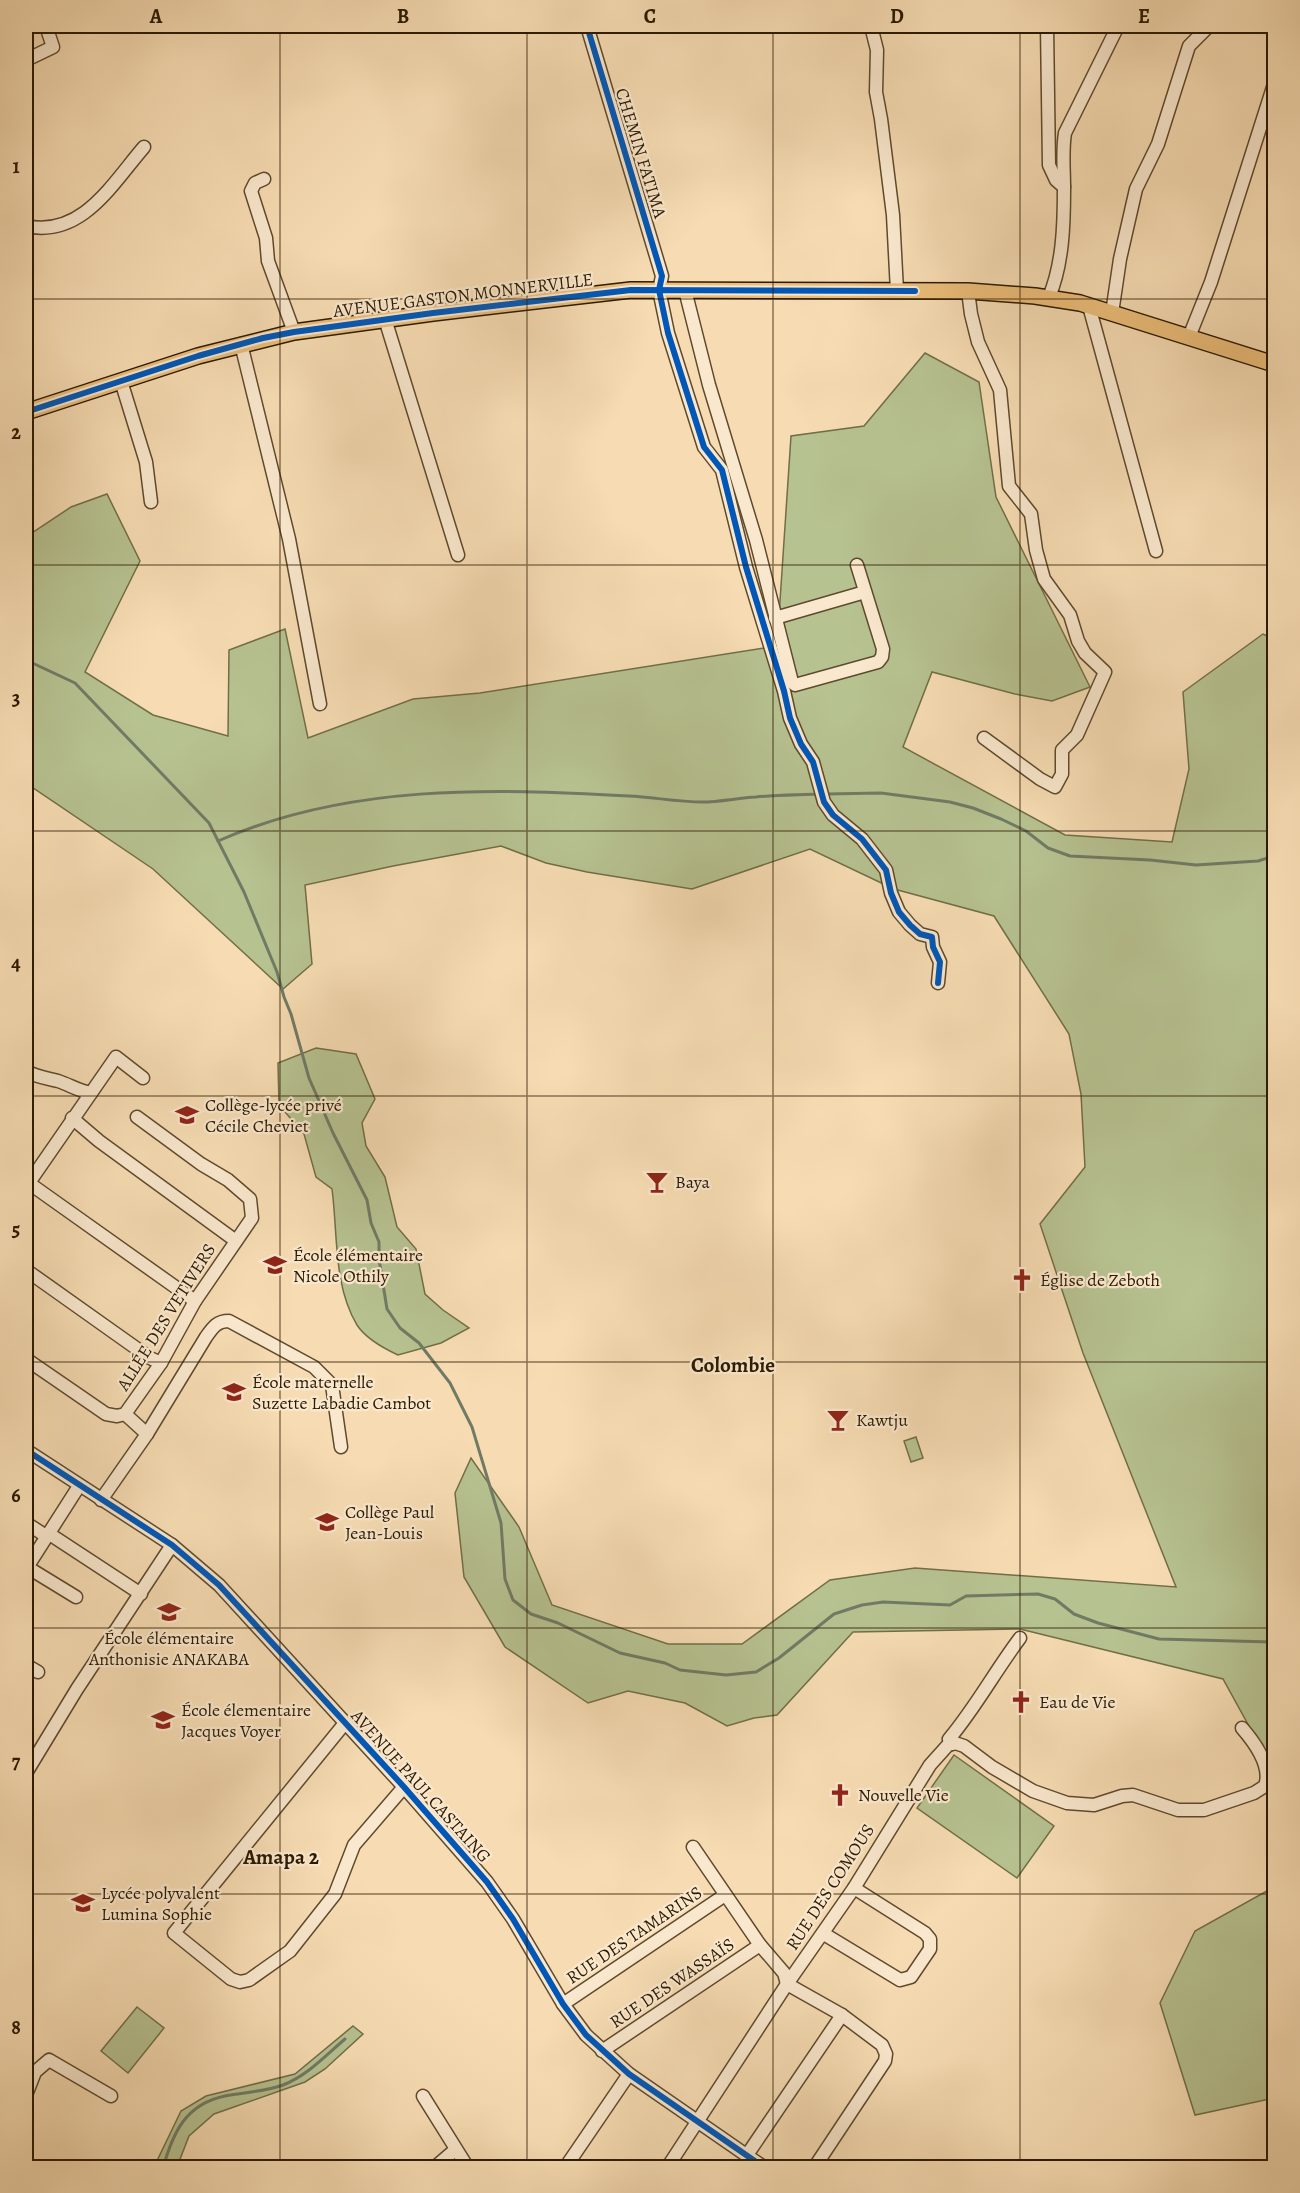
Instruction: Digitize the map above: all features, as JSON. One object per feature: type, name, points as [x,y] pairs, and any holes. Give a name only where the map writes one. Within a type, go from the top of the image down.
[{"type":"main road","name":"AVENUE GASTON MONNERVILLE","points":[[26,412],[241,344],[294,332],[603,292],[659,290],[968,291],[1049,297],[1089,306],[1275,363]]},
{"type":"street","points":[[26,60],[53,47],[46,26]]},
{"type":"street","name":"CHEMIN FATIMA","points":[[587,26],[662,276],[659,290],[668,333],[704,447],[722,470],[746,567],[790,718],[801,744],[813,762],[824,802],[833,815],[862,839],[886,870],[891,893],[904,919],[921,933],[932,937],[933,947],[940,962],[938,983]]},
{"type":"street","points":[[871,26],[877,50],[876,92],[882,119],[893,215],[897,291]]},
{"type":"street","points":[[1047,26],[1049,165],[1056,180],[1064,187]]},
{"type":"street","points":[[1049,297],[1060,263],[1065,133],[1118,26]]},
{"type":"street","points":[[1112,313],[1120,259],[1136,189],[1158,144],[1189,46],[1209,26]]},
{"type":"street","points":[[1189,337],[1211,282],[1275,84]]},
{"type":"street","points":[[26,226],[38,229],[73,222],[94,206],[144,147]]},
{"type":"street","points":[[264,179],[255,183],[251,191],[266,238],[268,261],[294,332]]},
{"type":"street","points":[[685,290],[710,385],[756,540],[792,682],[795,685],[878,662],[882,657],[883,649],[857,565]]},
{"type":"street","points":[[968,291],[970,314],[978,342],[1000,390],[1010,486],[1031,514],[1044,579],[1070,615],[1078,641],[1085,653],[1106,672],[1077,735],[1062,750],[1062,774],[1055,787],[1040,779],[984,738]]},
{"type":"street","points":[[1089,306],[1156,551]]},
{"type":"street","points":[[385,319],[458,555]]},
{"type":"street","points":[[241,344],[289,539],[320,704]]},
{"type":"street","points":[[121,381],[146,462],[151,502]]},
{"type":"street","points":[[775,618],[865,592]]},
{"type":"street","points":[[143,1078],[116,1057],[27,1184],[195,1301]]},
{"type":"street","points":[[26,1071],[36,1077],[62,1082],[91,1093]]},
{"type":"street","name":"ALLÉE DES VETIVERS","points":[[26,1359],[106,1414],[117,1416],[125,1414],[161,1363],[195,1301],[252,1218],[250,1199],[228,1180],[201,1164],[136,1117]]},
{"type":"street","points":[[72,1118],[99,1141],[236,1241]]},
{"type":"street","points":[[26,1270],[150,1358],[161,1363]]},
{"type":"street","points":[[101,1500],[147,1434],[206,1337],[219,1322],[229,1322],[314,1367],[332,1385],[341,1448]]},
{"type":"street","points":[[125,1414],[147,1434]]},
{"type":"street","name":"AVENUE PAUL CASTAING","points":[[26,1450],[172,1545],[238,1604],[404,1787],[498,1897],[563,2004],[586,2035],[629,2074],[765,2168]]},
{"type":"street","points":[[76,1597],[26,1568],[79,1486]]},
{"type":"street","points":[[26,1523],[141,1594]]},
{"type":"street","points":[[26,1773],[77,1689],[172,1545]]},
{"type":"street","name":"RUE DES COMOUS","points":[[667,2168],[787,1984],[824,1934],[930,1765],[945,1748],[952,1744],[949,1738],[968,1717],[996,1671],[1020,1638]]},
{"type":"street","points":[[26,1665],[38,1672]]},
{"type":"street","points":[[345,1723],[174,1933],[231,1979],[240,1982],[249,1980],[284,1957],[296,1944],[335,1894],[354,1845],[404,1787]]},
{"type":"street","points":[[952,1744],[964,1746],[992,1767],[1033,1791],[1057,1801],[1094,1805],[1133,1795],[1178,1810],[1193,1811],[1220,1806],[1254,1793],[1265,1786],[1267,1778],[1261,1755],[1242,1728]]},
{"type":"street","points":[[693,1847],[760,1945],[784,1973],[787,1984],[842,2015],[882,2045],[886,2054],[885,2061],[814,2168]]},
{"type":"street","points":[[824,1934],[893,1978],[900,1980],[911,1977],[930,1949],[930,1939],[925,1933],[854,1888]]},
{"type":"street","name":"RUE DES TAMARINS","points":[[563,2004],[725,1895]]},
{"type":"street","name":"RUE DES WASSAÏS","points":[[602,2051],[760,1945]]},
{"type":"street","points":[[747,2155],[842,2015]]},
{"type":"street","points":[[26,2095],[35,2072],[50,2060],[111,2096]]},
{"type":"street","points":[[565,2168],[629,2074]]},
{"type":"street","points":[[423,2096],[468,2168]]},
{"type":"street","points":[[434,2168],[455,2150]]},
{"type":"green space","points":[[925,353],[979,382],[996,497],[1090,687],[1052,701],[1015,694],[932,672],[903,747],[1065,835],[1172,842],[1189,769],[1183,692],[1263,634],[1274,639],[1274,1803],[1269,1799],[1256,1739],[1223,1679],[1020,1629],[853,1632],[777,1715],[754,1718],[727,1726],[685,1703],[628,1691],[588,1703],[505,1647],[464,1577],[455,1493],[471,1458],[519,1527],[552,1605],[668,1644],[742,1644],[830,1580],[915,1568],[1176,1587],[1083,1353],[1040,1224],[1085,1167],[1081,1094],[1069,1034],[994,916],[894,889],[810,849],[692,889],[546,863],[501,846],[305,885],[312,964],[283,989],[153,869],[26,783],[26,537],[71,507],[107,494],[140,561],[85,672],[153,715],[228,736],[229,650],[285,629],[308,738],[413,699],[480,693],[777,646],[791,436],[864,426]]},
{"type":"green space","points":[[316,1048],[356,1054],[375,1099],[362,1123],[366,1146],[385,1177],[397,1227],[416,1249],[425,1294],[469,1328],[441,1343],[398,1355],[365,1335],[349,1310],[340,1276],[332,1189],[316,1177],[304,1134],[279,1105],[278,1063]]},
{"type":"green space","points":[[916,1437],[923,1458],[911,1462],[904,1441]]},
{"type":"green space","points":[[954,1755],[1054,1826],[1017,1878],[917,1808]]},
{"type":"green space","points":[[1274,1887],[1274,2098],[1195,2115],[1160,2003],[1195,1931]]},
{"type":"green space","points":[[137,2007],[164,2028],[128,2073],[101,2051]]},
{"type":"green space","points":[[353,2026],[363,2034],[325,2069],[305,2082],[214,2114],[189,2136],[177,2167],[154,2167],[181,2111],[206,2096],[295,2074]]},
{"type":"waterway","points":[[26,660],[75,683],[209,823],[244,892],[277,972],[309,1078],[333,1133],[367,1200],[371,1223],[379,1242],[379,1259],[387,1309],[400,1328],[419,1343],[450,1383],[472,1427],[501,1523],[505,1579],[513,1600],[531,1614],[558,1623],[620,1653],[665,1663],[680,1670],[726,1675],[756,1672],[779,1658],[834,1614],[862,1605],[883,1602],[950,1605],[966,1596],[1038,1594],[1055,1599],[1074,1614],[1098,1623],[1159,1639],[1274,1642]]},
{"type":"waterway","points":[[218,841],[267,822],[317,809],[420,794],[577,793],[702,802],[819,794]]},
{"type":"waterway","points":[[826,794],[881,793],[950,802],[1001,819],[1026,831],[1048,848],[1070,856],[1196,865],[1258,861],[1274,856]]},
{"type":"waterway","points":[[163,2168],[177,2132],[183,2122],[200,2106],[225,2096],[261,2091],[292,2081],[308,2071],[345,2039]]},
{"type":"cycle path","points":[[587,26],[662,276],[659,290],[668,333],[704,447],[722,470],[746,567],[790,718],[801,744],[813,762],[824,802],[833,815],[862,839],[886,870],[891,893],[899,912],[920,934],[932,937],[933,947],[940,962],[938,983]]},
{"type":"cycle path","points":[[26,412],[198,356],[263,338],[433,313],[631,290],[915,291]]},
{"type":"cycle path","points":[[26,1450],[172,1545],[219,1585],[404,1787],[487,1882],[513,1919],[563,2004],[586,2035],[629,2074],[765,2168]]},
{"type":"place","name":"Collège-lycée privé Cécile Cheviet","points":[[187,1115]]},
{"type":"place","name":"Baya","points":[[657,1182]]},
{"type":"place","name":"École élémentaire Nicole Othily","points":[[275,1265]]},
{"type":"place","name":"Église de Zeboth","points":[[1022,1280]]},
{"type":"place","name":"École maternelle Suzette Labadie Cambot","points":[[234,1392]]},
{"type":"place","name":"Kawtju","points":[[838,1420]]},
{"type":"place","name":"Collège Paul Jean-Louis","points":[[327,1522]]},
{"type":"place","name":"École élémentaire Anthonisie ANAKABA","points":[[169,1612]]},
{"type":"place","name":"Eau de Vie","points":[[1021,1702]]},
{"type":"place","name":"École élementaire Jacques Voyer","points":[[163,1720]]},
{"type":"place","name":"Nouvelle Vie","points":[[840,1795]]},
{"type":"place","name":"Lycée polyvalent Lumina Sophie","points":[[83,1903]]},
{"type":"district","name":"Colombie","points":[[733,1365]]},
{"type":"district","name":"Amapa 2","points":[[281,1857]]}]
